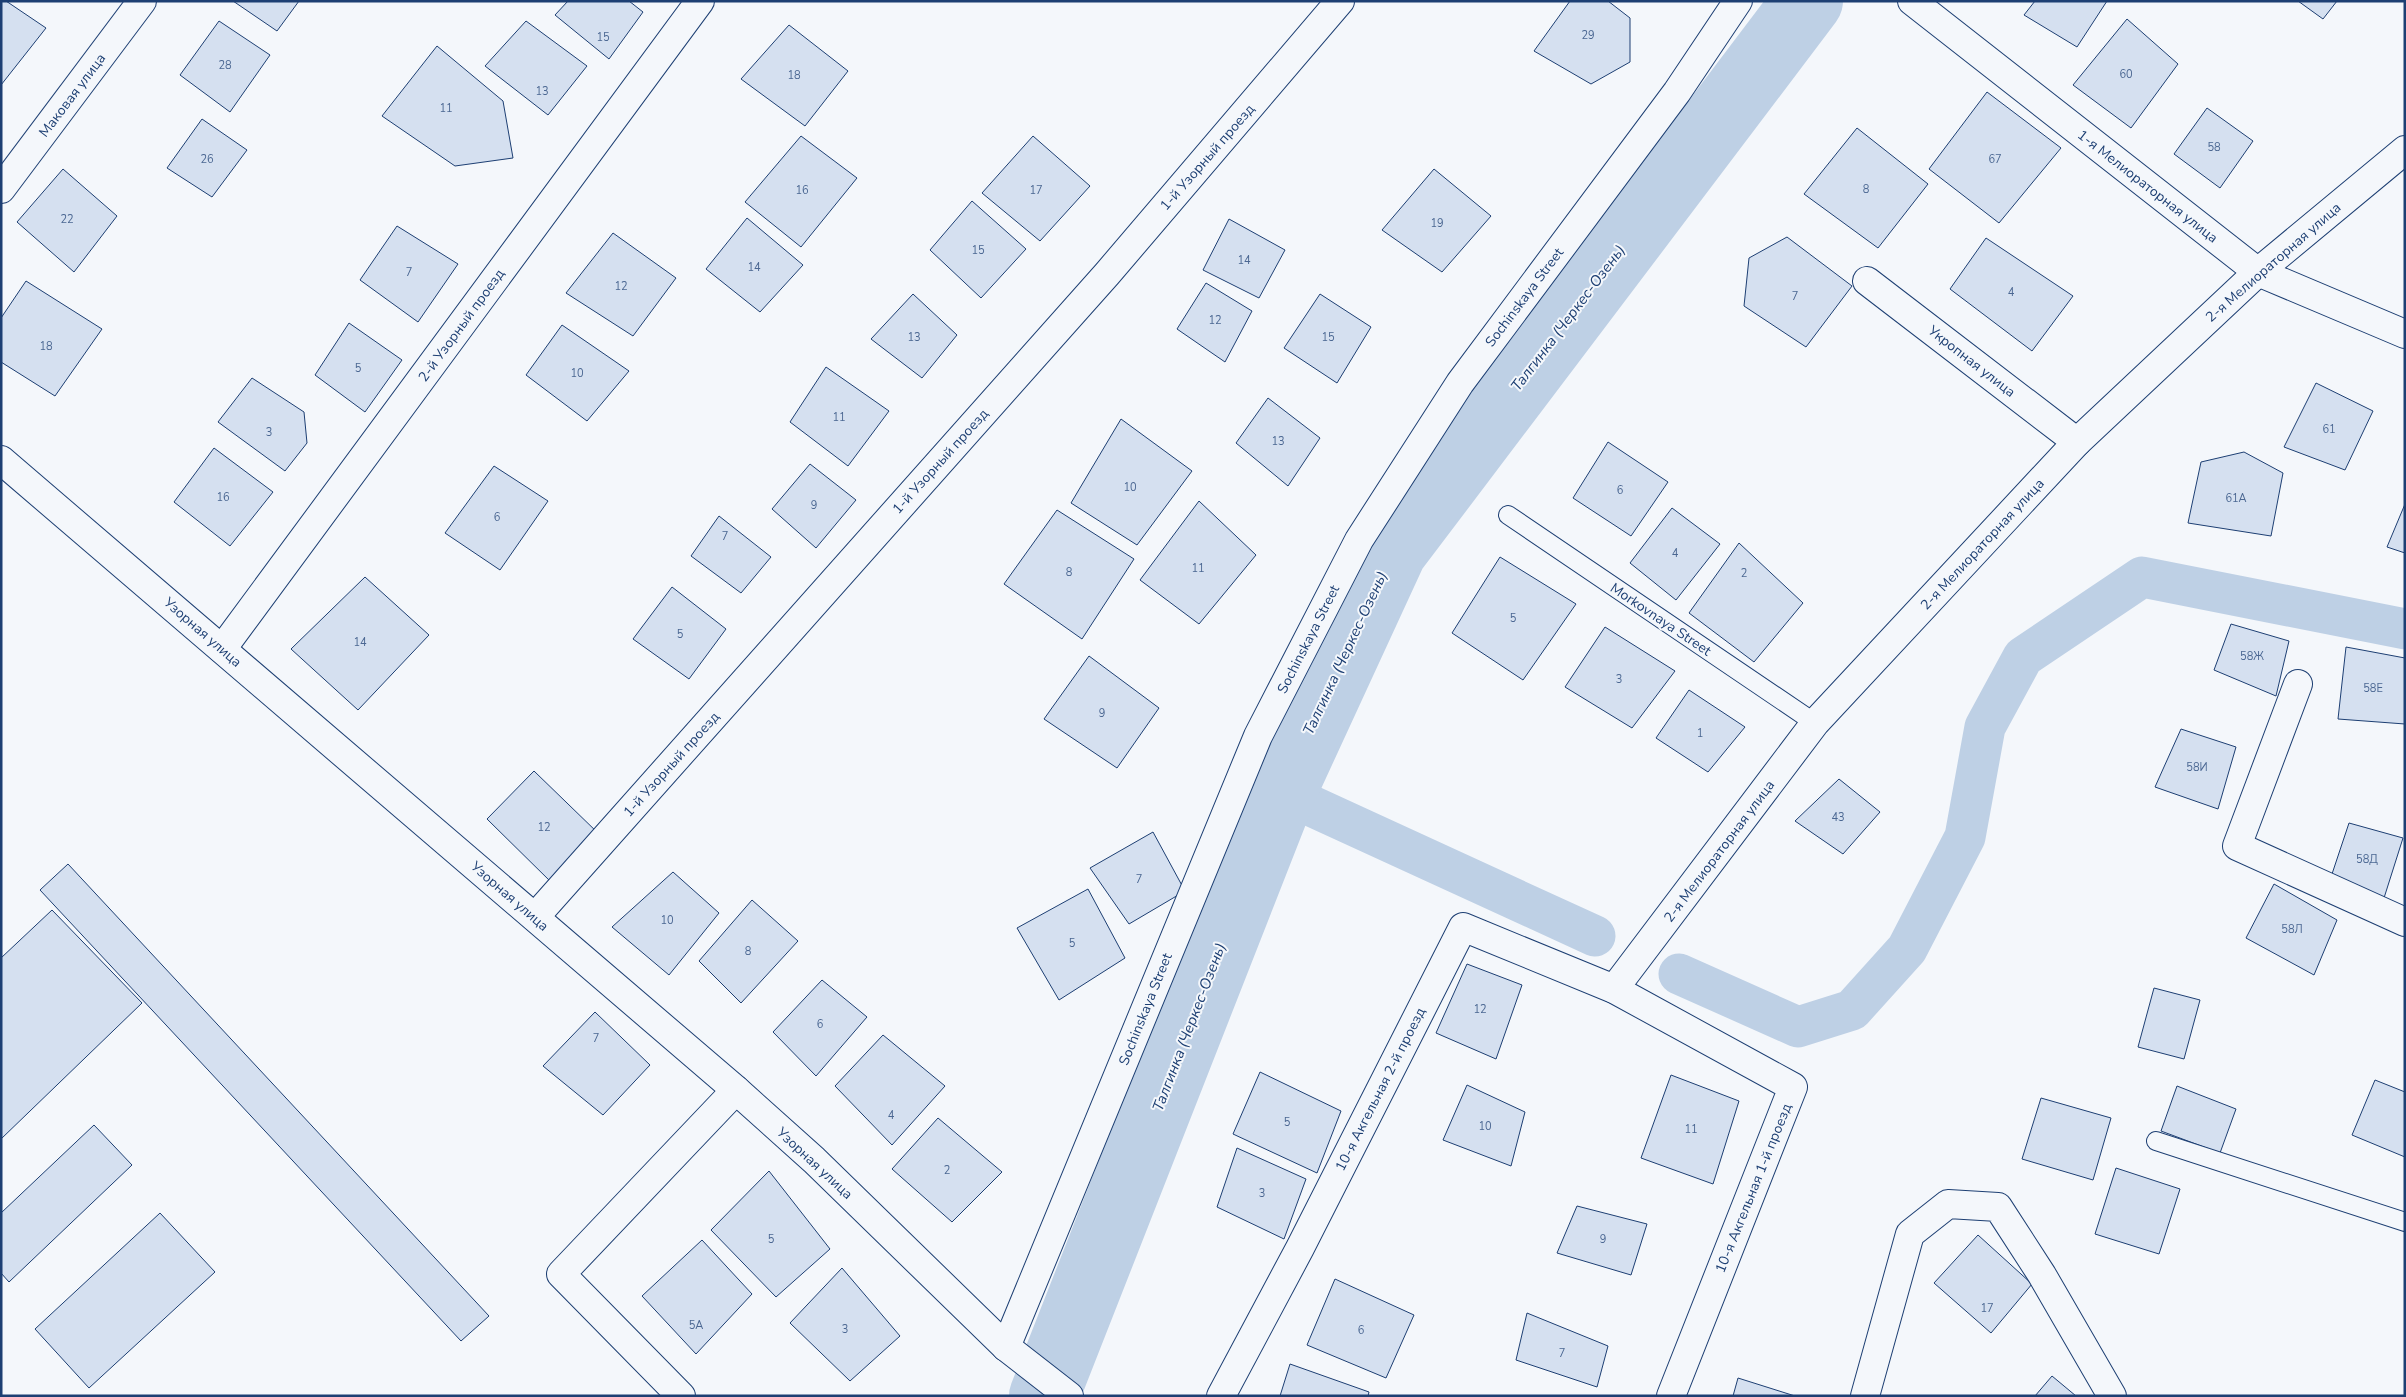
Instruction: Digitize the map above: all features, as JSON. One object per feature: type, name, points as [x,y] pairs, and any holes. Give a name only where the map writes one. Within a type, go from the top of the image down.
[{"type":"street","name":"Маковая улица","points":[[1,189],[142,1]]},
{"type":"street","name":"2-й Узорный проезд","points":[[222,649],[700,1]]},
{"type":"street","name":"1-й Узорный проезд","points":[[535,917],[1106,274],[1340,1]]},
{"type":"street","name":"Sochinskaya Street","points":[[1006,1347],[1258,736],[1359,540],[1460,382],[1677,92],[1738,1]]},
{"type":"street","name":"1-я Мелиораторная улица","points":[[1912,1],[2258,272],[2405,334]]},
{"type":"street","name":"2-я Мелиораторная улица","points":[[1614,989],[1815,723],[2078,442],[2258,272],[2405,150]]},
{"type":"street","name":"Укропная улица","points":[[1867,281],[2078,442]]},
{"type":"street","name":"Узорная улица","points":[[1,460],[736,1090],[814,1160],[1006,1347],[1068,1396]]},
{"type":"street","points":[[2298,684],[2237,846],[2405,922]]},
{"type":"street","name":"10-я Акгельная 2-й проезд","points":[[1221,1396],[1300,1248],[1462,927],[1614,989]]},
{"type":"street","name":"10-я Акгельная 1-й проезд","points":[[1614,989],[1793,1087],[1671,1396]]},
{"type":"street","points":[[681,1396],[561,1274],[736,1090]]},
{"type":"street","points":[[1865,1396],[1910,1234],[1948,1204],[1998,1207],[2042,1276],[2112,1396]]},
{"type":"lane","name":"Morkovnaya Street","points":[[1508,515],[1815,723]]},
{"type":"lane","points":[[2156,1141],[2405,1222]]},
{"type":"building","points":[[1,1],[6,1],[46,28],[1,85]]},
{"type":"building","points":[[233,1],[299,1],[277,31]]},
{"type":"building","points":[[568,1],[629,1],[643,12],[609,59],[555,15]]},
{"type":"building","points":[[1570,1],[1608,1],[1630,18],[1630,62],[1591,84],[1534,51]]},
{"type":"building","points":[[2035,1],[2107,1],[2077,47],[2024,15]]},
{"type":"building","points":[[2298,1],[2337,1],[2323,19]]},
{"type":"building","points":[[2127,19],[2178,64],[2131,128],[2073,85]]},
{"type":"building","points":[[219,21],[270,55],[230,112],[180,75]]},
{"type":"building","points":[[526,21],[587,66],[548,115],[485,66]]},
{"type":"building","points":[[789,25],[848,71],[805,126],[741,79]]},
{"type":"building","points":[[437,46],[503,101],[513,158],[455,166],[382,116]]},
{"type":"building","points":[[1987,92],[2061,148],[1999,223],[1929,169]]},
{"type":"building","points":[[2207,108],[2253,141],[2220,188],[2174,154]]},
{"type":"building","points":[[202,119],[247,150],[212,197],[167,168]]},
{"type":"building","points":[[1857,128],[1928,184],[1878,248],[1804,194]]},
{"type":"building","points":[[801,136],[857,178],[801,247],[745,202]]},
{"type":"building","points":[[1033,136],[1090,186],[1040,241],[982,193]]},
{"type":"building","points":[[63,169],[117,216],[74,272],[17,222]]},
{"type":"building","points":[[1434,169],[1491,216],[1442,272],[1382,230]]},
{"type":"building","points":[[972,201],[1026,249],[981,298],[930,250]]},
{"type":"building","points":[[747,218],[803,265],[760,312],[706,269]]},
{"type":"building","points":[[1229,219],[1285,250],[1259,298],[1203,270]]},
{"type":"building","points":[[397,226],[458,264],[418,322],[360,280]]},
{"type":"building","points":[[613,233],[676,278],[633,336],[566,293]]},
{"type":"building","points":[[1787,237],[1852,286],[1806,347],[1744,306],[1749,258]]},
{"type":"building","points":[[1986,238],[2073,296],[2032,351],[1950,289]]},
{"type":"building","points":[[26,281],[102,329],[55,396],[1,362],[1,318]]},
{"type":"building","points":[[1206,283],[1252,311],[1225,362],[1177,329]]},
{"type":"building","points":[[913,294],[957,335],[922,378],[871,339]]},
{"type":"building","points":[[1320,294],[1371,327],[1337,383],[1284,348]]},
{"type":"building","points":[[349,323],[402,360],[365,412],[315,375]]},
{"type":"building","points":[[562,325],[629,371],[587,421],[526,375]]},
{"type":"building","points":[[826,367],[889,411],[848,466],[790,422]]},
{"type":"building","points":[[252,378],[304,412],[307,443],[285,471],[218,422]]},
{"type":"building","points":[[2316,383],[2373,411],[2345,470],[2284,447]]},
{"type":"building","points":[[1268,398],[1320,438],[1288,486],[1236,443]]},
{"type":"building","points":[[1121,419],[1192,471],[1137,545],[1071,503]]},
{"type":"building","points":[[1608,442],[1668,482],[1631,536],[1573,498]]},
{"type":"building","points":[[214,448],[273,492],[230,546],[174,502]]},
{"type":"building","points":[[2244,452],[2283,473],[2271,536],[2188,523],[2201,462]]},
{"type":"building","points":[[810,464],[856,500],[816,548],[772,509]]},
{"type":"building","points":[[494,466],[548,501],[500,570],[445,533]]},
{"type":"building","points":[[1199,501],[1256,555],[1199,624],[1140,580]]},
{"type":"building","points":[[2405,504],[2405,553],[2387,547]]},
{"type":"building","points":[[1672,508],[1720,544],[1676,600],[1630,563]]},
{"type":"building","points":[[1057,510],[1134,559],[1082,639],[1004,584]]},
{"type":"building","points":[[719,516],[771,557],[741,593],[691,556]]},
{"type":"building","points":[[1739,543],[1803,603],[1754,662],[1689,613]]},
{"type":"building","points":[[1500,557],[1576,604],[1523,680],[1452,633]]},
{"type":"building","points":[[365,577],[429,635],[358,710],[291,649]]},
{"type":"building","points":[[672,587],[726,629],[689,679],[633,639]]},
{"type":"building","points":[[2231,624],[2289,641],[2276,696],[2214,670]]},
{"type":"building","points":[[1605,627],[1675,671],[1632,728],[1565,687]]},
{"type":"building","points":[[2346,647],[2405,658],[2405,724],[2338,719]]},
{"type":"building","points":[[1089,656],[1159,708],[1117,768],[1044,719]]},
{"type":"building","points":[[1689,690],[1745,727],[1708,772],[1656,738]]},
{"type":"building","points":[[2181,729],[2236,747],[2218,809],[2155,787]]},
{"type":"building","points":[[534,771],[600,835],[552,883],[487,819]]},
{"type":"building","points":[[1839,779],[1880,812],[1843,854],[1795,821]]},
{"type":"building","points":[[2349,823],[2403,838],[2384,898],[2330,880]]},
{"type":"building","points":[[1153,832],[1185,891],[1129,924],[1090,868]]},
{"type":"building","points":[[68,864],[489,1316],[461,1341],[40,890]]},
{"type":"building","points":[[673,872],[719,913],[669,975],[612,927]]},
{"type":"building","points":[[2274,884],[2337,920],[2314,975],[2246,938]]},
{"type":"building","points":[[1088,889],[1125,958],[1059,1000],[1017,928]]},
{"type":"building","points":[[752,900],[798,941],[741,1003],[699,961]]},
{"type":"building","points":[[52,910],[142,1003],[1,1139],[1,958]]},
{"type":"building","points":[[1467,964],[1522,985],[1496,1059],[1436,1033]]},
{"type":"building","points":[[822,980],[867,1017],[816,1076],[773,1032]]},
{"type":"building","points":[[2154,988],[2200,1000],[2184,1059],[2138,1047]]},
{"type":"building","points":[[595,1012],[650,1065],[603,1115],[543,1066]]},
{"type":"building","points":[[883,1035],[945,1086],[892,1145],[835,1086]]},
{"type":"building","points":[[1260,1072],[1341,1111],[1317,1173],[1233,1134]]},
{"type":"building","points":[[1671,1075],[1739,1101],[1713,1184],[1641,1158]]},
{"type":"building","points":[[2375,1080],[2405,1092],[2405,1157],[2352,1135]]},
{"type":"building","points":[[1467,1085],[1525,1112],[1511,1166],[1443,1140]]},
{"type":"building","points":[[2177,1086],[2236,1109],[2220,1153],[2161,1131]]},
{"type":"building","points":[[2041,1098],[2111,1118],[2093,1180],[2022,1159]]},
{"type":"building","points":[[938,1118],[1002,1172],[952,1222],[892,1169]]},
{"type":"building","points":[[94,1125],[132,1165],[9,1282],[1,1273],[1,1213]]},
{"type":"building","points":[[1237,1148],[1306,1179],[1284,1239],[1217,1207]]},
{"type":"building","points":[[2116,1168],[2180,1189],[2159,1254],[2095,1234]]},
{"type":"building","points":[[769,1171],[830,1249],[776,1297],[711,1230]]},
{"type":"building","points":[[1577,1206],[1647,1224],[1631,1275],[1557,1253]]},
{"type":"building","points":[[160,1213],[215,1272],[89,1388],[35,1329]]},
{"type":"building","points":[[1978,1235],[2032,1284],[1991,1333],[1934,1283]]},
{"type":"building","points":[[702,1240],[752,1294],[696,1354],[642,1296]]},
{"type":"building","points":[[842,1268],[900,1336],[850,1381],[790,1323]]},
{"type":"building","points":[[1335,1279],[1414,1315],[1386,1378],[1307,1345]]},
{"type":"building","points":[[1527,1313],[1608,1346],[1597,1387],[1516,1360]]},
{"type":"building","points":[[1290,1364],[1369,1392],[1368,1396],[1280,1396]]},
{"type":"building","points":[[2052,1376],[2076,1396],[2035,1396]]},
{"type":"building","points":[[1738,1378],[1795,1396],[1733,1396]]},
{"type":"waterway","name":"Талгинка (Черкес-Озень)","points":[[1044,1396],[1281,792],[1392,551],[1808,1]]},
{"type":"waterway","points":[[1679,974],[1798,1027],[1852,1010],[1907,949],[1965,837],[1985,727],[2023,657],[2142,577],[2405,629]]},
{"type":"waterway","points":[[1281,792],[1595,936]]}]
